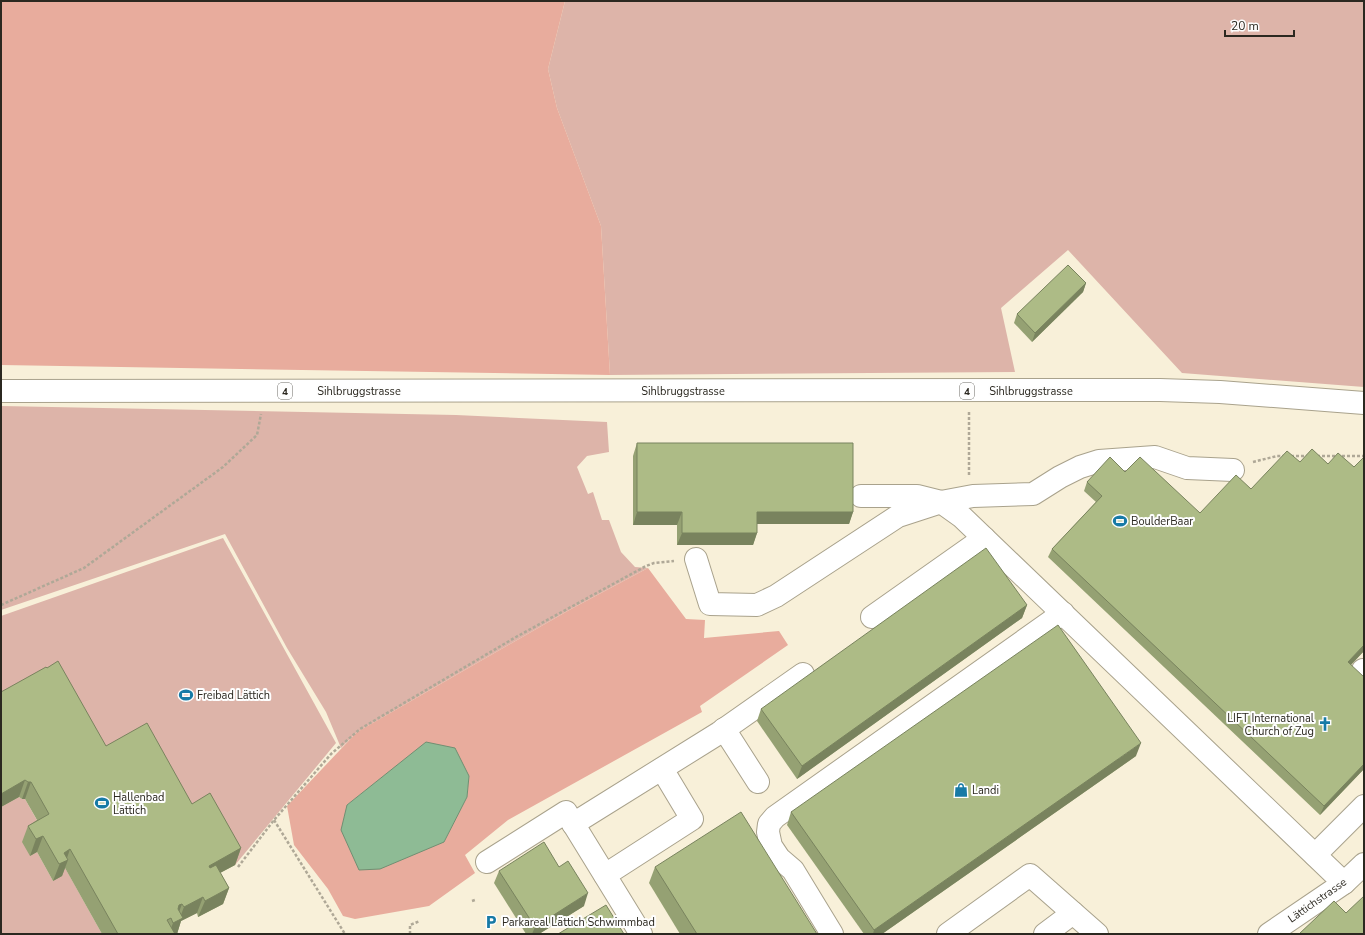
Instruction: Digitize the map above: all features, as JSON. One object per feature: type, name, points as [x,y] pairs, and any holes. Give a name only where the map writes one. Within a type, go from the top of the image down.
[{"type":"main road","name":"Sihlbruggstrasse","points":[[1,391],[1160,390],[1220,392],[1364,403]]},
{"type":"main road","points":[[696,559],[710,604],[757,605],[776,596],[898,516],[941,502],[973,496],[1033,494],[1060,477],[1080,467],[1099,461],[1155,457],[1187,468],[1234,470]]},
{"type":"main road","points":[[861,496],[917,496],[941,502],[962,517],[1344,883]]},
{"type":"main road","points":[[872,617],[984,538]]},
{"type":"main road","points":[[832,934],[793,870],[779,858],[771,846],[768,832],[769,824],[776,817],[1063,613]]},
{"type":"main road","points":[[573,824],[724,729],[803,674]]},
{"type":"main road","points":[[724,729],[758,782]]},
{"type":"main road","points":[[605,875],[692,819],[662,769]]},
{"type":"main road","points":[[1315,855],[1364,806]]},
{"type":"main road","points":[[487,862],[566,812],[641,934]]},
{"type":"main road","name":"Lättichstrasse","points":[[1269,934],[1344,883],[1364,864]]},
{"type":"main road","points":[[948,934],[1030,875],[1097,934]]},
{"type":"main road","points":[[1045,934],[1073,913]]},
{"type":"path","points":[[1,606],[84,568],[223,467],[257,435],[266,391]]},
{"type":"path","points":[[969,412],[969,457]]},
{"type":"path","points":[[1234,470],[1252,462],[1277,456],[1309,456]]},
{"type":"path","points":[[1317,456],[1364,456]]},
{"type":"path","points":[[238,867],[274,820],[331,754],[360,729],[509,641],[646,566],[654,563],[696,559]]},
{"type":"path","points":[[274,820],[345,934]]},
{"type":"path","points":[[410,934],[410,925],[420,921]]},
{"type":"shaded area","points":[[1,1],[565,1],[548,69],[557,108],[601,226],[610,375],[1,365]]},
{"type":"shaded area","points":[[565,1],[1364,1],[1364,387],[1182,373],[1068,250],[1001,308],[1015,372],[610,375],[601,226],[557,108],[548,69]]},
{"type":"shaded area","points":[[1,406],[456,415],[607,422],[609,452],[587,456],[577,467],[588,494],[593,492],[602,520],[609,520],[621,552],[635,567],[648,568],[571,609],[357,732],[341,748],[326,712],[287,648],[225,534],[1,610]]},
{"type":"shaded area","name":"Freibad Lättich","points":[[223,538],[336,743],[235,865],[100,762],[1,705],[1,616]]},
{"type":"shaded area","points":[[648,568],[686,619],[705,620],[704,638],[779,631],[788,645],[700,706],[702,712],[508,820],[465,855],[475,873],[429,906],[355,919],[343,916],[328,889],[294,845],[287,806],[357,732],[571,609]],"holes":[[[426,743],[469,776],[467,797],[444,842],[347,805]]]},
{"type":"shaded area","points":[[426,742],[455,748],[469,776],[467,797],[444,842],[380,869],[359,870],[341,830],[347,805]]},
{"type":"shaded area","points":[[19,797],[25,799],[43,831],[30,856],[37,852],[53,881],[64,866],[102,934],[1,934],[1,807]]},
{"type":"building","points":[[1068,265],[1086,283],[1035,333],[1017,314]]},
{"type":"building","points":[[637,443],[853,443],[853,512],[757,512],[757,533],[682,533],[682,512],[637,512]]},
{"type":"building","points":[[1312,449],[1328,464],[1338,453],[1354,467],[1364,457],[1364,645],[1348,662],[1364,677],[1364,764],[1324,806],[1052,549],[1102,496],[1087,482],[1110,457],[1125,472],[1140,457],[1200,513],[1236,475],[1251,489],[1287,451],[1300,462]]},
{"type":"building","points":[[986,548],[1027,605],[802,766],[761,709]]},
{"type":"building","name":"Landi","points":[[1058,625],[1141,743],[874,930],[791,812]]},
{"type":"building","name":"Hallenbad Lättich","points":[[58,661],[106,746],[147,723],[192,804],[210,793],[241,848],[209,866],[210,868],[216,865],[229,888],[205,901],[203,897],[184,907],[182,904],[179,905],[178,909],[183,918],[173,923],[171,918],[167,920],[175,934],[118,934],[70,849],[64,853],[68,860],[59,864],[43,836],[36,839],[28,826],[49,814],[31,782],[25,780],[1,794],[1,692]]},
{"type":"building","points":[[741,812],[817,934],[697,934],[655,867]]},
{"type":"building","points":[[544,842],[559,867],[568,861],[588,893],[535,927],[499,871]]},
{"type":"building","points":[[1364,896],[1364,934],[1299,934],[1334,901],[1346,913]]},
{"type":"building","points":[[606,905],[624,934],[558,934]]},
{"type":"place","name":"BoulderBaar","points":[[1120,521]]},
{"type":"place","name":"Freibad Lättich","points":[[186,695]]},
{"type":"place","name":"LIFT International Church of Zug","points":[[1325,724]]},
{"type":"place","name":"Landi","points":[[961,790]]},
{"type":"place","name":"Hallenbad Lättich","points":[[102,803]]},
{"type":"place","name":"Parkareal Lättich Schwimmbad","points":[[491,922]]}]
